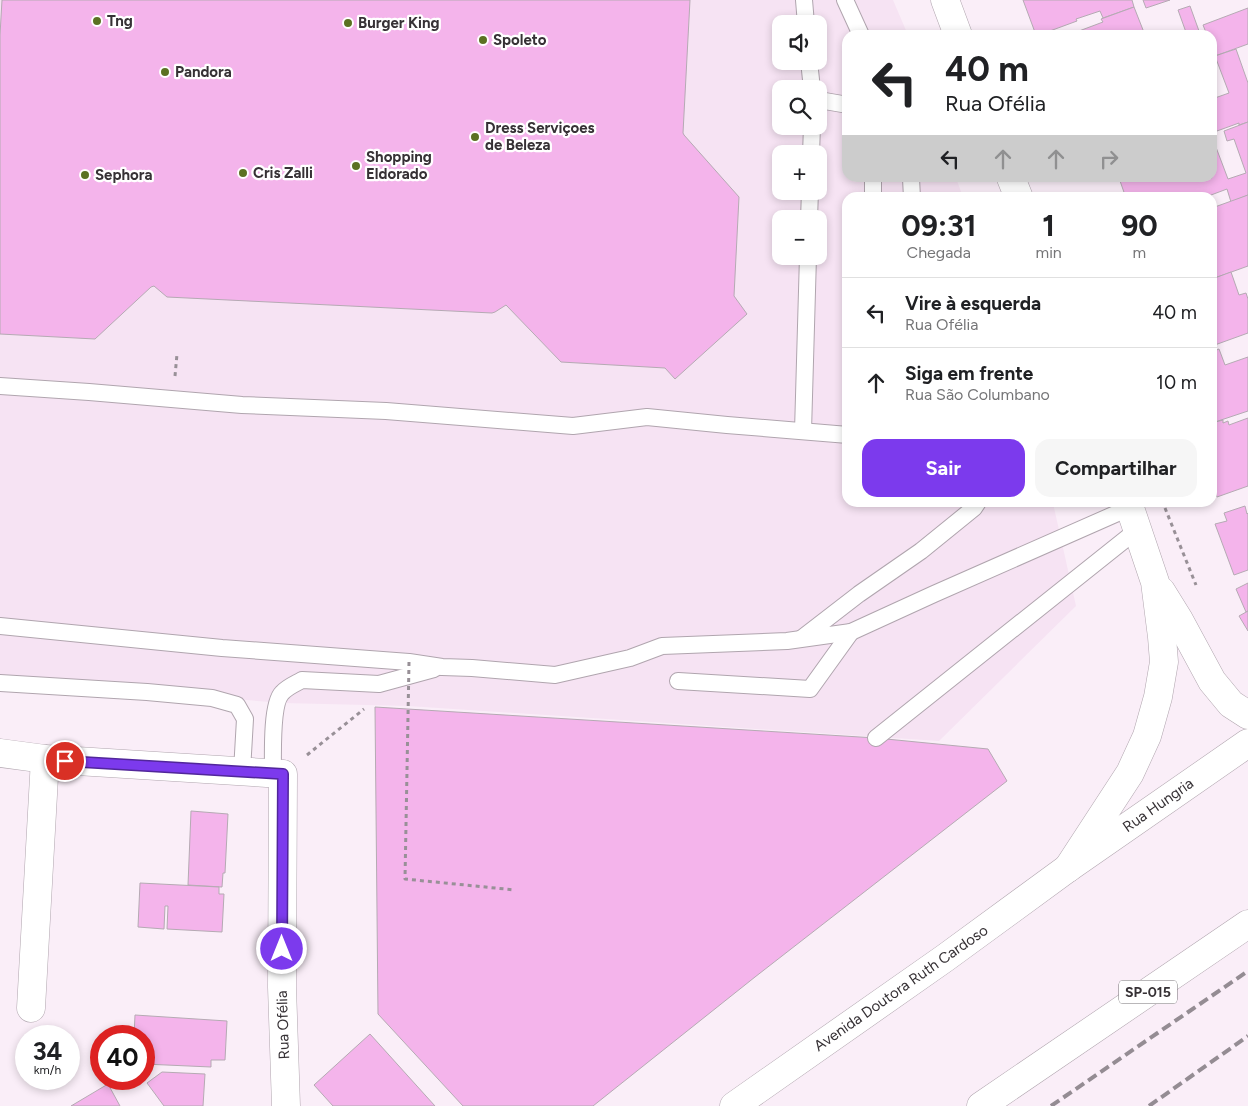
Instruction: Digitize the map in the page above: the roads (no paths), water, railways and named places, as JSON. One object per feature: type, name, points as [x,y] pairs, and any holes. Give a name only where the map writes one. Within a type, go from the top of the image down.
[{"type":"main road","points":[[945,0],[956,30]]},
{"type":"main road","points":[[1068,868],[1130,773],[1146,736],[1158,698],[1164,662],[1155,582],[1131,513]]},
{"type":"main road","points":[[1155,582],[1179,620],[1212,681],[1231,704],[1248,715]]},
{"type":"main road","name":"Rua Hungria","points":[[1068,868],[1248,742]]},
{"type":"main road","points":[[0,754],[142,766],[278,774]]},
{"type":"main road","points":[[31,1008],[45,759]]},
{"type":"main road","name":"Rua Ofélia","points":[[278,774],[286,1106]]},
{"type":"main road","name":"Avenida Doutora Ruth Cardoso","points":[[736,1105],[945,958],[1068,868]]},
{"type":"main road","name":"SP-015","points":[[981,1106],[1248,924]]},
{"type":"lane","points":[[804,0],[805,15]]},
{"type":"lane","points":[[845,0],[859,30]]},
{"type":"lane","points":[[827,101],[842,104]]},
{"type":"lane","points":[[803,431],[808,265]]},
{"type":"lane","points":[[0,386],[242,405],[386,411],[573,426],[647,417],[842,434]]},
{"type":"lane","points":[[800,639],[926,546],[975,507]]},
{"type":"lane","points":[[0,626],[222,648],[555,675],[630,658],[662,646],[787,641],[852,632],[934,594],[1131,513]]},
{"type":"lane","points":[[876,738],[1131,513]]},
{"type":"lane","points":[[678,681],[810,689],[852,632]]},
{"type":"lane","points":[[278,774],[274,712],[281,694],[291,686],[302,680],[379,684],[442,667]]},
{"type":"lane","points":[[0,683],[212,698],[237,705],[245,719],[242,771]]},
{"type":"railway","points":[[1051,1106],[1248,971]]},
{"type":"railway","points":[[1149,1106],[1248,1036]]},
{"type":"place","name":"Tng","points":[[97,21]]},
{"type":"place","name":"Burger King","points":[[348,23]]},
{"type":"place","name":"Spoleto","points":[[483,40]]},
{"type":"place","name":"Pandora","points":[[165,72]]},
{"type":"place","name":"Dress Serviçoes de Beleza","points":[[475,137]]},
{"type":"place","name":"Shopping Eldorado","points":[[356,166]]},
{"type":"place","name":"Cris Zalli","points":[[243,173]]},
{"type":"place","name":"Sephora","points":[[85,175]]}]
